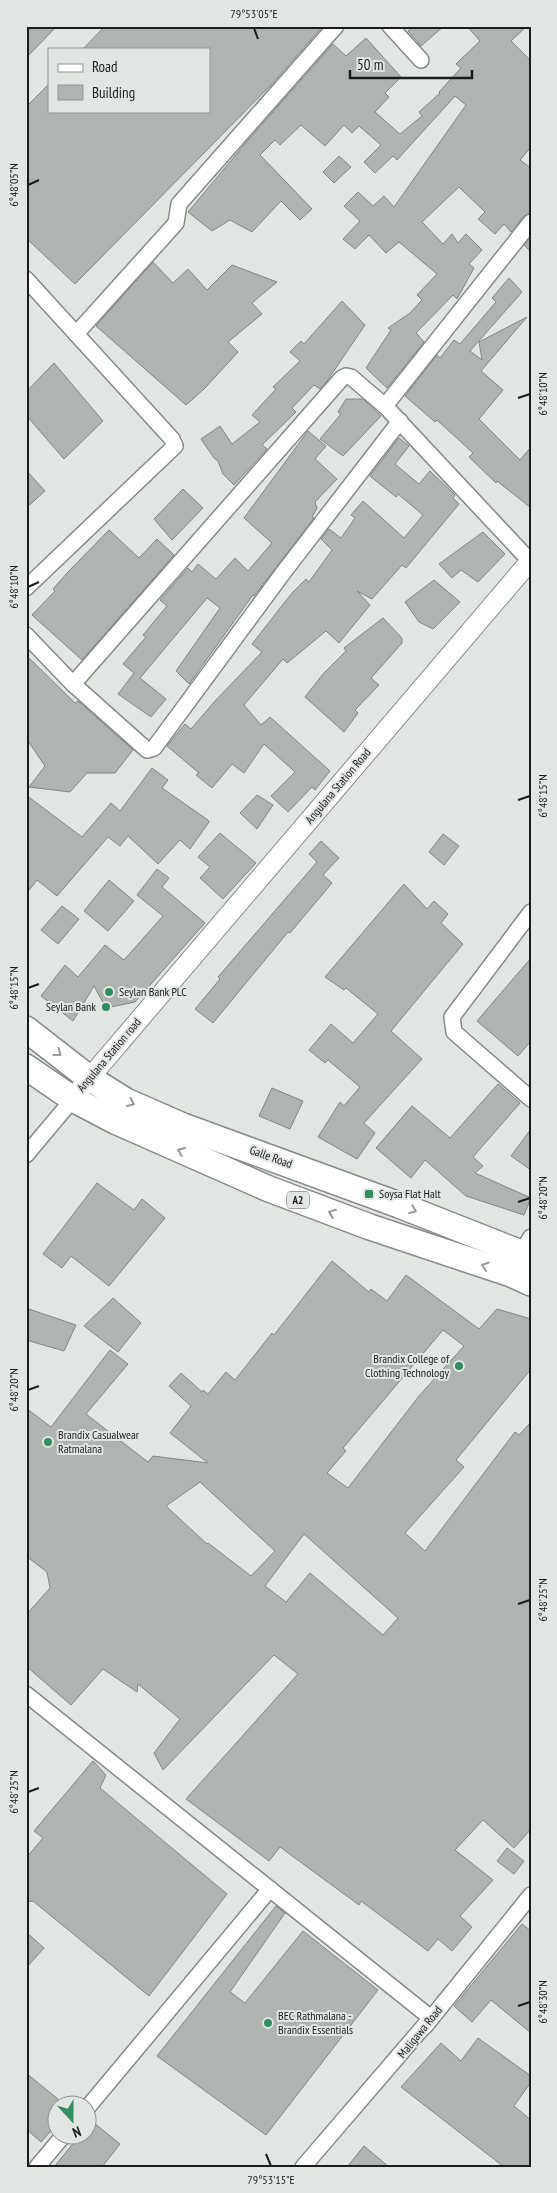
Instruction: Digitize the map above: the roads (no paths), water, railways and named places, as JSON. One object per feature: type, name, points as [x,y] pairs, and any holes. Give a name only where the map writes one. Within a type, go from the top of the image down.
[{"type":"highway","name":"Galle Road","points":[[26,1029],[89,1078],[126,1101],[183,1126],[399,1205],[524,1261]]},
{"type":"highway","name":"Galle Road","points":[[26,1067],[73,1099],[115,1121],[269,1188],[370,1227],[524,1261]]},
{"type":"street","points":[[76,334],[176,223],[179,204],[336,26]]},
{"type":"street","points":[[390,26],[421,60]]},
{"type":"street","points":[[385,406],[531,222]]},
{"type":"street","points":[[26,279],[172,439],[175,446],[26,588]]},
{"type":"street","points":[[74,684],[342,378],[346,376],[351,377],[385,406],[530,560]]},
{"type":"street","points":[[26,635],[74,684],[147,750],[154,748],[283,573],[400,421]]},
{"type":"street","name":"Angulana Station Road","points":[[146,1011],[530,560]]},
{"type":"street","points":[[531,912],[452,1017],[451,1025],[454,1032],[531,1099]]},
{"type":"street","name":"Angulana Station road","points":[[73,1099],[146,1011]]},
{"type":"street","points":[[26,1155],[73,1099]]},
{"type":"street","points":[[26,1694],[431,2018],[303,2167]]},
{"type":"street","points":[[97,2096],[270,1889]]},
{"type":"street","name":"Maligawa Road","points":[[308,2167],[531,1895]]},
{"type":"street","points":[[37,2167],[55,2146]]},
{"type":"place","name":"Seylan Bank PLC","points":[[109,992]]},
{"type":"place","name":"Seylan Bank","points":[[106,1007]]},
{"type":"place","name":"Soysa Flat Halt","points":[[369,1194]]},
{"type":"place","name":"Brandix College of Clothing Technology","points":[[459,1366]]},
{"type":"place","name":"Brandix Casualwear Ratmalana","points":[[48,1442]]},
{"type":"place","name":"BEC Rathmalana - Brandix Essentials","points":[[268,2023]]}]
